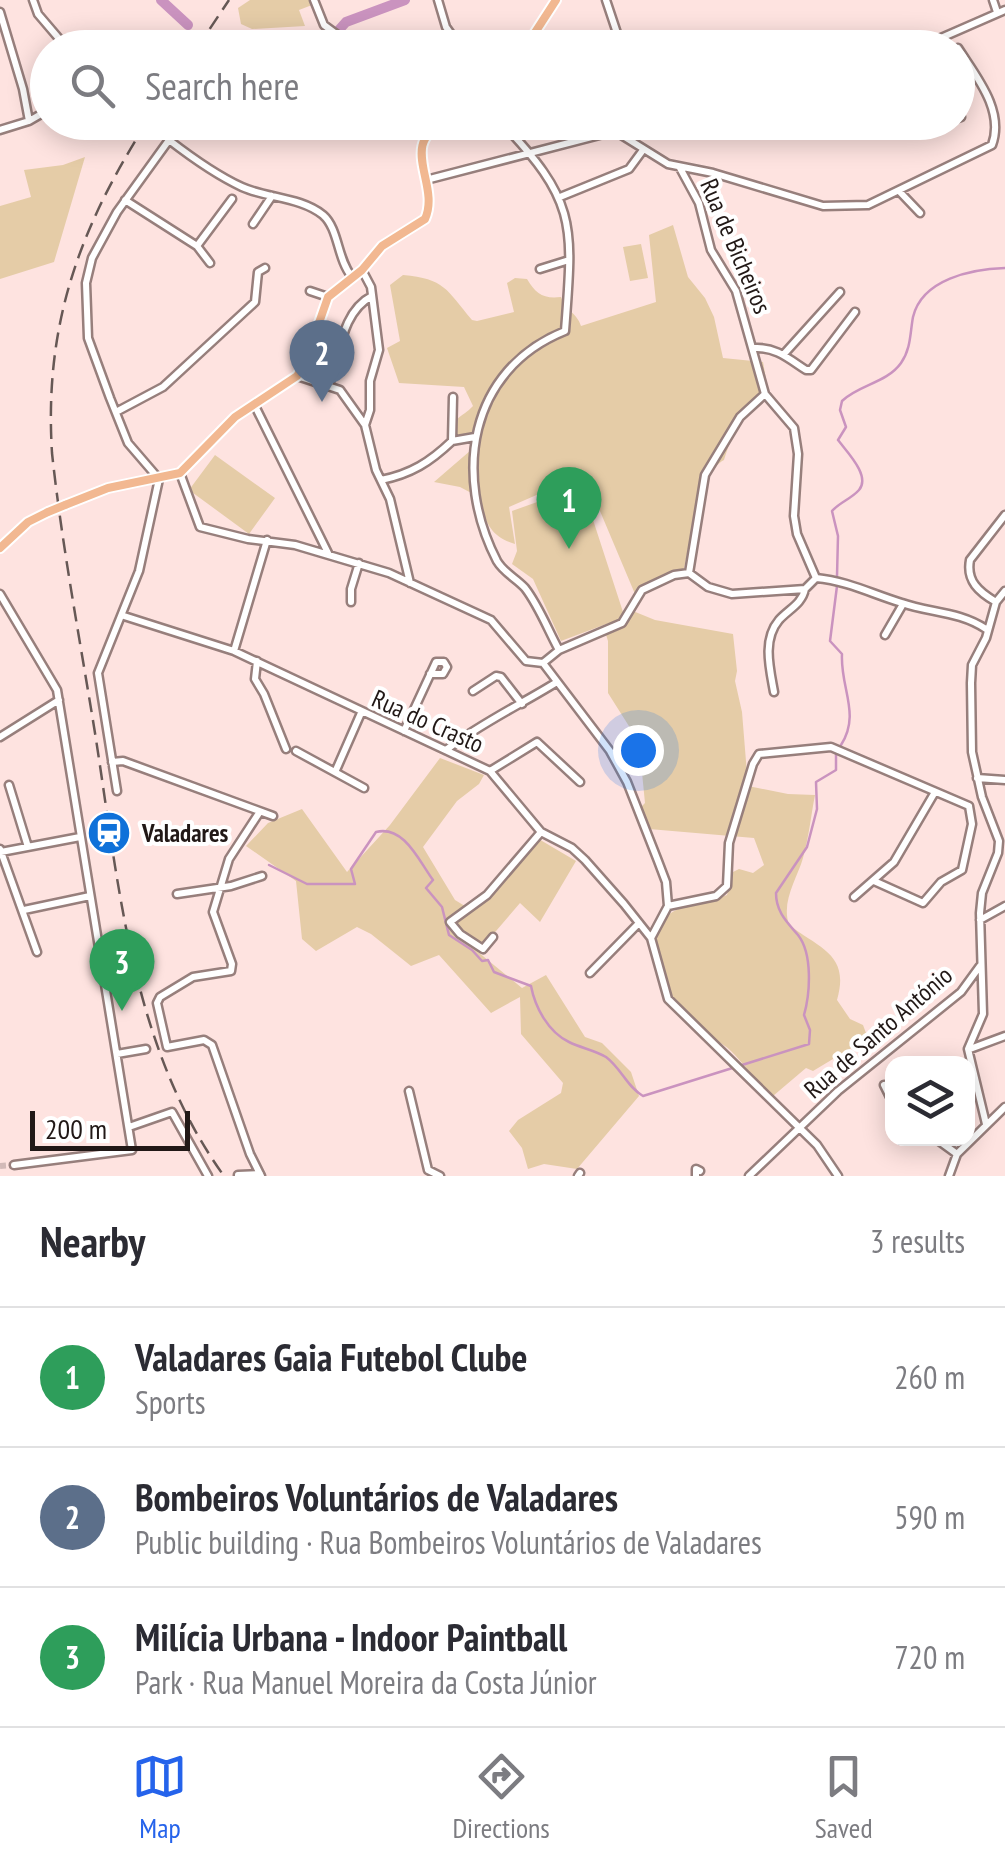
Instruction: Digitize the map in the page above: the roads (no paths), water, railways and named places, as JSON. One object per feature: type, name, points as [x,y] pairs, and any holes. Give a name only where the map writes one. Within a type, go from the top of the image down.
[{"type":"main road","points":[[537,30],[556,0]]},
{"type":"main road","points":[[0,548],[28,522],[64,505],[108,488],[180,473],[235,417],[298,376],[328,297],[362,270],[382,246],[425,219],[430,197],[422,148],[425,140]]},
{"type":"street","points":[[33,0],[38,14],[52,30]]},
{"type":"street","points":[[314,0],[324,25],[331,30]]},
{"type":"street","points":[[438,0],[448,30]]},
{"type":"street","points":[[606,0],[616,30]]},
{"type":"street","points":[[953,30],[1001,11],[992,0]]},
{"type":"street","points":[[0,12],[24,89],[29,121],[0,130]]},
{"type":"street","points":[[680,168],[712,173],[823,206],[868,205],[992,145],[997,137],[997,104],[975,70]]},
{"type":"street","points":[[117,791],[98,673],[139,571],[159,479],[133,450],[88,338],[86,283],[92,258],[125,200],[168,140],[242,187],[308,206],[325,216],[340,261],[352,277]]},
{"type":"street","points":[[519,140],[531,152],[566,212],[569,260],[565,331],[530,350],[486,404],[475,437],[472,470],[478,511],[497,560],[528,593],[559,650]]},
{"type":"street","points":[[425,180],[579,140]]},
{"type":"street","name":"Rua de Bicheiros","points":[[628,140],[680,168],[694,191],[704,234],[736,291],[765,394],[788,420],[798,440],[794,516],[797,534],[816,578]]},
{"type":"street","points":[[560,197],[629,169],[643,150]]},
{"type":"street","points":[[899,192],[920,214]]},
{"type":"street","points":[[253,224],[272,196]]},
{"type":"street","points":[[197,246],[232,199]]},
{"type":"street","points":[[125,200],[197,246],[210,263]]},
{"type":"street","points":[[540,269],[569,260]]},
{"type":"street","points":[[116,412],[163,387],[255,302],[258,272],[265,268]]},
{"type":"street","points":[[362,270],[372,296],[378,350],[365,425]]},
{"type":"street","points":[[310,290],[328,297]]},
{"type":"street","points":[[784,354],[840,292]]},
{"type":"street","points":[[330,385],[348,322],[361,302],[372,296]]},
{"type":"street","points":[[755,348],[784,354],[810,370],[855,312]]},
{"type":"street","points":[[298,376],[340,390],[365,425],[390,499],[410,584]]},
{"type":"street","points":[[689,573],[706,475],[740,417],[765,394]]},
{"type":"street","points":[[452,441],[453,397]]},
{"type":"street","points":[[255,406],[329,555]]},
{"type":"street","points":[[381,480],[430,462],[452,441],[475,437]]},
{"type":"street","points":[[180,473],[200,527],[359,563],[490,620],[526,660],[544,662],[559,650],[622,623],[642,590],[674,575],[689,573],[708,587],[732,594],[805,589]]},
{"type":"street","points":[[996,602],[976,587],[968,569],[970,560],[1005,515]]},
{"type":"street","points":[[234,651],[266,540]]},
{"type":"street","points":[[351,602],[359,563]]},
{"type":"street","points":[[774,692],[768,647],[774,627],[816,578],[846,582],[986,629]]},
{"type":"street","points":[[986,1124],[968,1049],[984,1014],[980,966],[982,894],[999,841],[982,797],[972,752],[972,665],[986,638],[996,602],[1005,591]]},
{"type":"street","points":[[0,594],[54,683],[59,700],[132,1150],[14,1165]]},
{"type":"street","points":[[886,634],[903,604]]},
{"type":"street","name":"Rua do Crasto","points":[[124,616],[234,651],[490,772],[541,832],[572,848],[585,860],[651,938],[668,999],[798,1127],[838,1176]]},
{"type":"street","points":[[257,661],[255,679],[286,749]]},
{"type":"street","points":[[544,662],[610,750],[627,782],[666,882],[668,906],[651,938]]},
{"type":"street","points":[[404,731],[430,674]]},
{"type":"street","points":[[473,691],[496,676],[502,677],[522,704]]},
{"type":"street","points":[[446,750],[488,720],[504,715],[557,682]]},
{"type":"street","points":[[0,737],[59,700]]},
{"type":"street","points":[[336,770],[362,713]]},
{"type":"street","points":[[490,772],[537,742],[580,782]]},
{"type":"street","points":[[668,906],[716,896],[727,886],[729,843],[753,764],[760,754],[831,747],[969,806]]},
{"type":"street","points":[[296,751],[364,788]]},
{"type":"street","points":[[112,762],[123,761],[273,816]]},
{"type":"street","points":[[978,778],[1005,780]]},
{"type":"street","points":[[10,786],[28,847]]},
{"type":"street","points":[[854,897],[894,862],[935,792]]},
{"type":"street","points":[[969,806],[982,797]]},
{"type":"street","points":[[874,881],[923,903],[941,882],[962,870],[972,824],[969,806]]},
{"type":"street","points":[[238,1174],[261,1175],[212,1045],[204,1040],[168,1046],[158,1003],[160,997],[193,977],[231,971],[213,912],[228,859],[259,813]]},
{"type":"street","points":[[493,937],[482,949],[450,922],[487,896],[541,832]]},
{"type":"street","points":[[38,952],[0,851],[80,837]]},
{"type":"street","points":[[998,853],[1005,864]]},
{"type":"street","points":[[177,894],[262,876]]},
{"type":"street","points":[[24,910],[90,896]]},
{"type":"street","points":[[980,920],[1005,906]]},
{"type":"street","points":[[590,973],[639,923]]},
{"type":"street","name":"Rua de Santo António","points":[[749,1176],[838,1091],[961,992],[980,966]]},
{"type":"street","points":[[968,1049],[1005,1036]]},
{"type":"street","points":[[117,1054],[146,1049]]},
{"type":"street","points":[[409,1090],[425,1173],[440,1176]]},
{"type":"street","points":[[983,1107],[1003,1108]]},
{"type":"street","points":[[950,1176],[957,1154],[1003,1108]]},
{"type":"street","points":[[128,1127],[172,1112],[208,1176]]},
{"type":"street","points":[[946,1146],[957,1154]]},
{"type":"waterway","points":[[161,0],[188,25]]},
{"type":"waterway","points":[[339,30],[346,22],[405,0]]},
{"type":"waterway","points":[[837,576],[838,536],[832,511],[862,484],[856,464],[838,440],[846,427],[840,410],[842,401],[888,375],[901,363],[913,317],[927,293],[964,274],[1005,268]]},
{"type":"waterway","points":[[837,586],[830,641],[842,654],[850,712],[841,745]]},
{"type":"waterway","points":[[269,865],[307,884],[355,884],[351,869],[376,832],[395,834],[410,846],[433,880],[426,888],[442,907],[449,935],[482,961],[488,960],[494,972],[531,986],[539,1010],[555,1032],[606,1057],[643,1096],[809,1044],[810,1030],[804,1015],[809,985],[806,953],[780,911],[776,893],[807,847],[817,809],[816,782],[836,770],[836,752]]},
{"type":"tunnel","points":[[0,1166],[14,1165]]},
{"type":"railway","points":[[209,30],[229,0]]},
{"type":"railway","points":[[136,140],[102,201],[71,280],[54,362],[52,453],[112,848],[134,963],[168,1074],[193,1126],[224,1176]]},
{"type":"place","name":"Bombeiros Voluntários de Valadares","points":[[322,402]]},
{"type":"place","name":"Valadares Gaia Futebol Clube","points":[[569,549]]},
{"type":"place","name":"Valadares","points":[[109,833]]},
{"type":"place","name":"Milícia Urbana - Indoor Paintball","points":[[122,1011]]}]
